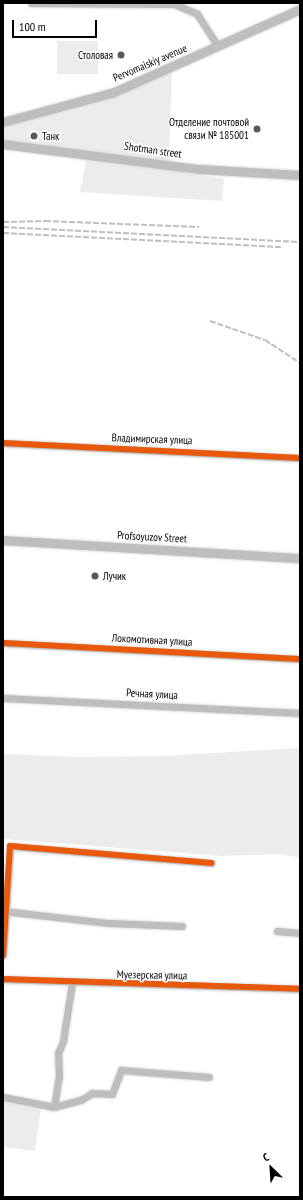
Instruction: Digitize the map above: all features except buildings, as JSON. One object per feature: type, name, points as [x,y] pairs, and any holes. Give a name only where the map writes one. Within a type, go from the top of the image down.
[{"type":"main road","name":"Pervomaiskiy avenue","points":[[3,122],[114,92],[300,9]]},
{"type":"main road","name":"Shotman street","points":[[3,144],[199,169],[300,175]]},
{"type":"main road","name":"Profsoyuzov Street","points":[[3,540],[300,558]]},
{"type":"street","points":[[31,3],[174,4],[197,14],[218,46]]},
{"type":"street","name":"Владимирская улица","points":[[3,442],[300,458]]},
{"type":"street","name":"Локомотивная улица","points":[[3,643],[300,659]]},
{"type":"street","name":"Речная улица","points":[[3,698],[300,713]]},
{"type":"street","points":[[3,955],[10,846],[210,863]]},
{"type":"street","points":[[5,911],[109,923],[182,926]]},
{"type":"street","points":[[278,931],[300,933]]},
{"type":"street","name":"Муезерская улица","points":[[3,979],[72,983],[300,989]]},
{"type":"street","points":[[54,1107],[59,1077],[58,1053],[63,1041],[72,983]]},
{"type":"street","points":[[3,1097],[54,1107],[81,1100],[92,1093],[112,1094],[121,1070],[209,1077]]},
{"type":"shaded area","points":[[57,41],[98,41],[98,74],[57,74]]},
{"type":"shaded area","points":[[172,71],[169,162],[3,140],[3,127],[117,96]]},
{"type":"shaded area","points":[[87,157],[224,179],[222,201],[80,192]]},
{"type":"shaded area","points":[[300,748],[300,858],[281,854],[222,856],[4,839],[3,847],[3,754],[78,757],[165,756]]},
{"type":"shaded area","points":[[3,1102],[41,1109],[35,1151],[3,1147]]},
{"type":"railway","points":[[3,222],[45,221],[199,227]]},
{"type":"railway","points":[[3,227],[300,242]]},
{"type":"railway","points":[[3,233],[283,247]]},
{"type":"railway","points":[[210,321],[265,340],[300,363]]},
{"type":"cycle path","points":[[3,443],[300,458]]},
{"type":"cycle path","points":[[3,643],[300,659]]},
{"type":"cycle path","points":[[3,955],[10,846],[211,863]]},
{"type":"cycle path","points":[[3,979],[300,989]]},
{"type":"place","name":"Столовая","points":[[121,55]]},
{"type":"place","name":"Отделение почтовой связи № 185001","points":[[257,129]]},
{"type":"place","name":"Танк","points":[[34,136]]},
{"type":"place","name":"Лучик","points":[[95,576]]}]
